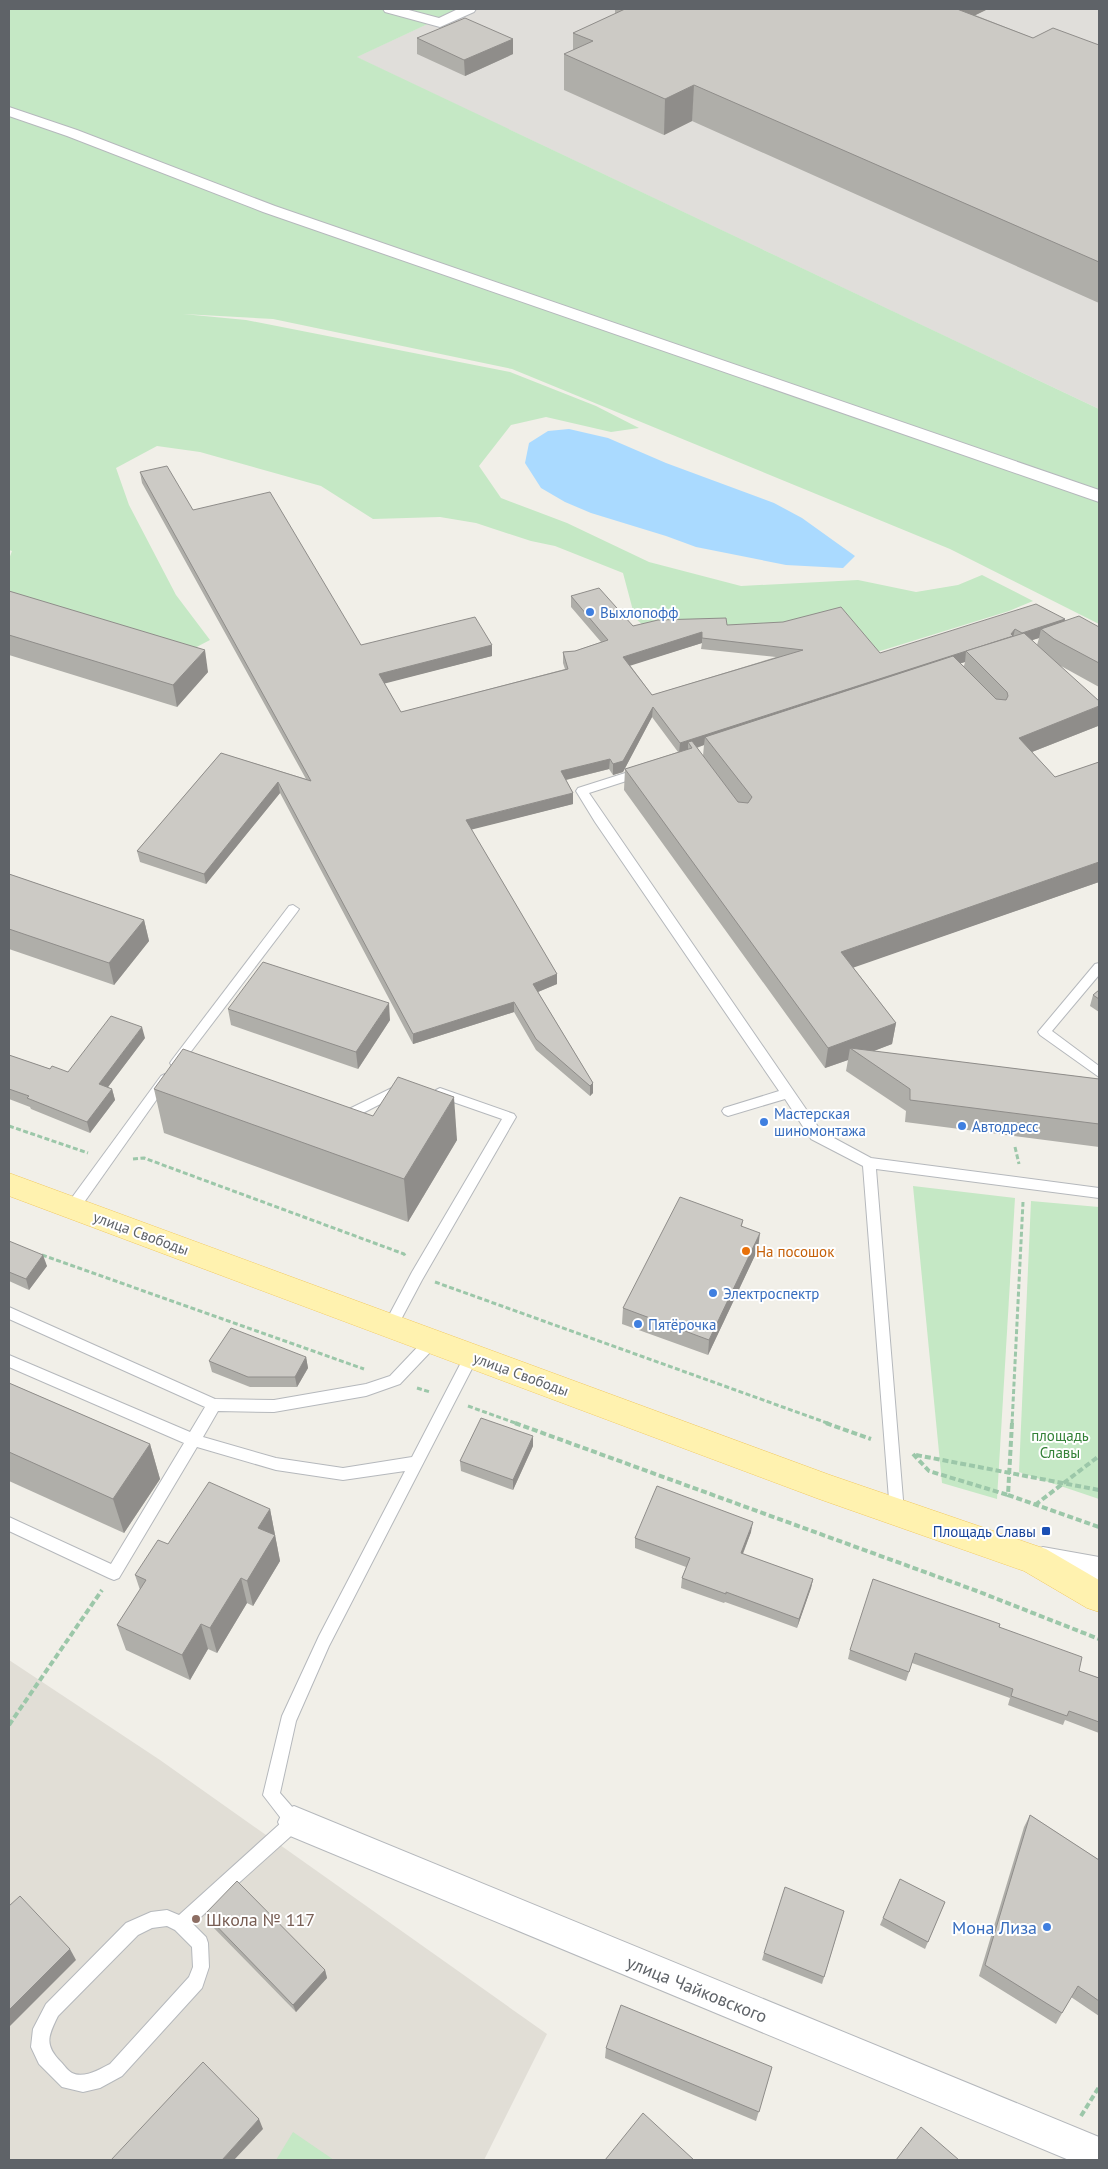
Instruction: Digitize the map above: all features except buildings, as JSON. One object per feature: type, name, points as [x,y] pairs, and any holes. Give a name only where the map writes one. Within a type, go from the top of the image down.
[{"type":"main road","name":"улица Свободы","points":[[9,1184],[897,1512],[1034,1560],[1099,1597]]},
{"type":"street","points":[[390,9],[440,23],[469,9]]},
{"type":"street","points":[[9,111],[81,136],[279,212],[1099,496]]},
{"type":"street","name":"улица Свободы","points":[[1034,1560],[1099,1571]]},
{"type":"street","name":"улица Чайковского","points":[[294,1822],[1099,2155]]},
{"type":"lane","points":[[656,767],[582,791],[599,819],[816,1135],[869,1163],[1099,1193]]},
{"type":"lane","points":[[73,1207],[107,1159],[186,1058],[293,908]]},
{"type":"lane","points":[[1099,967],[1044,1032],[1099,1072]]},
{"type":"lane","points":[[331,1108],[349,1114],[413,1083]]},
{"type":"lane","points":[[391,1325],[417,1276],[510,1118],[430,1089]]},
{"type":"lane","points":[[728,1111],[788,1094]]},
{"type":"lane","points":[[869,1163],[897,1512]]},
{"type":"lane","points":[[9,1313],[214,1405],[274,1406],[366,1390],[395,1380],[432,1341]]},
{"type":"lane","points":[[181,1924],[294,1822],[271,1795],[288,1722],[324,1641],[472,1355]]},
{"type":"lane","points":[[9,1361],[193,1440],[276,1464],[343,1474],[415,1464]]},
{"type":"lane","points":[[9,1524],[114,1573],[214,1405]]},
{"type":"lane","points":[[167,1918],[181,1924],[200,1944],[201,1967],[196,1982],[116,2070],[100,2079],[83,2083],[68,2081],[45,2058],[40,2047],[42,2030],[52,2010],[132,1929],[151,1920],[167,1918]]},
{"type":"path","points":[[9,1126],[107,1159],[144,1158],[404,1254],[417,1276],[915,1454],[1010,1471],[1099,1490]]},
{"type":"path","points":[[1008,1495],[1024,1184],[1015,1147]]},
{"type":"path","points":[[35,1253],[448,1399],[977,1591],[1099,1639]]},
{"type":"path","points":[[915,1454],[929,1471],[1008,1495],[1099,1527]]},
{"type":"path","points":[[1035,1504],[1099,1456]]},
{"type":"path","points":[[9,1725],[114,1573]]},
{"type":"shaded area","points":[[460,9],[1099,9],[1099,409],[356,57]]},
{"type":"shaded area","name":"Школа № 117","points":[[9,1660],[160,1760],[547,2034],[484,2160],[9,2160]]},
{"type":"green space","points":[[9,9],[460,9],[357,57],[1099,409],[1099,624],[950,549],[512,369],[273,319],[183,314],[246,320],[510,372],[596,406],[639,428],[611,432],[546,417],[511,425],[479,466],[501,498],[567,523],[649,562],[741,586],[858,580],[916,592],[958,585],[982,575],[1033,601],[1009,611],[877,652],[750,633],[645,627],[635,618],[623,573],[555,546],[531,541],[476,523],[440,517],[373,519],[321,486],[200,452],[157,446],[116,468],[129,505],[176,595],[210,640],[185,653],[9,602],[9,559],[12,551],[9,550]]},
{"type":"green space","points":[[913,1186],[1015,1198],[997,1499],[942,1483]]},
{"type":"green space","name":"площадь Славы","points":[[1031,1201],[1099,1207],[1099,1499],[1019,1472]]},
{"type":"green space","points":[[293,2132],[334,2160],[276,2160]]},
{"type":"water","points":[[569,429],[608,438],[666,463],[774,503],[802,518],[855,556],[843,568],[786,565],[696,547],[591,513],[565,502],[541,488],[525,463],[529,443],[548,431]]},
{"type":"place","name":"Выхлопофф","points":[[590,612]]},
{"type":"place","name":"Мастерская шиномонтажа","points":[[764,1122]]},
{"type":"place","name":"Автодресс","points":[[962,1126]]},
{"type":"place","name":"На посошок","points":[[746,1251]]},
{"type":"place","name":"Электроспектр","points":[[713,1293]]},
{"type":"place","name":"Пятёрочка","points":[[638,1324]]},
{"type":"place","name":"Площадь Славы","points":[[1046,1531]]},
{"type":"place","name":"Школа № 117","points":[[196,1919]]},
{"type":"place","name":"Мона Лиза","points":[[1047,1927]]}]
